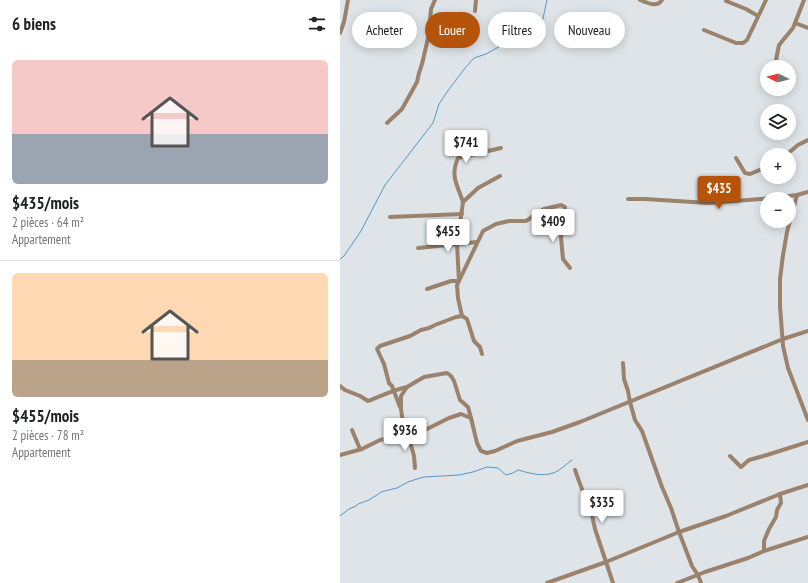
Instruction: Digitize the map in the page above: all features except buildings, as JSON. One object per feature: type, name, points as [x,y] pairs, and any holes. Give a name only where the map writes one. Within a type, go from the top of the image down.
[{"type":"street","points":[[340,33],[344,22],[348,0]]},
{"type":"street","points":[[387,123],[402,109],[417,82],[428,34],[431,9],[435,0]]},
{"type":"street","points":[[475,11],[476,0]]},
{"type":"street","points":[[640,0],[655,5],[660,3],[662,0]]},
{"type":"street","points":[[704,30],[736,43],[743,43],[747,40],[766,0]]},
{"type":"street","points":[[776,60],[779,45],[793,28],[804,0]]},
{"type":"street","points":[[726,1],[746,9],[758,16]]},
{"type":"street","points":[[795,23],[808,28]]},
{"type":"street","points":[[794,148],[808,140]]},
{"type":"street","points":[[459,281],[457,244],[463,202],[454,177],[454,166],[458,158],[501,148]]},
{"type":"street","points":[[736,158],[745,174],[750,174],[760,170]]},
{"type":"street","points":[[463,202],[478,188],[500,176]]},
{"type":"street","points":[[628,200],[645,199],[708,203],[773,198],[808,192]]},
{"type":"street","points":[[797,195],[785,244],[780,279],[780,306],[783,346],[788,368],[808,420]]},
{"type":"street","points":[[462,316],[457,285],[483,231],[496,224],[509,221],[522,222],[544,209],[561,205],[565,207],[561,238],[563,259],[570,268]]},
{"type":"street","points":[[390,217],[462,214]]},
{"type":"street","points":[[418,248],[478,242]]},
{"type":"street","points":[[427,289],[451,281],[459,281]]},
{"type":"street","points":[[401,409],[394,390],[389,383],[384,364],[377,349],[380,346],[462,316],[467,319],[474,341],[480,347],[482,354]]},
{"type":"street","points":[[340,386],[368,401],[394,390],[407,387],[424,378],[447,374],[451,376],[454,381],[460,400],[468,407],[477,443],[481,451],[487,453],[495,451],[516,441],[552,432],[630,402],[783,339],[808,331]]},
{"type":"street","points":[[624,363],[624,379],[635,420],[642,431],[692,566],[701,583]]},
{"type":"street","points":[[407,387],[401,396],[402,423],[407,429],[414,456],[415,468]]},
{"type":"street","points":[[340,454],[360,450],[380,440],[422,431],[461,414],[471,418]]},
{"type":"street","points":[[352,430],[360,450]]},
{"type":"street","points":[[730,456],[741,466],[749,460],[808,442]]},
{"type":"street","points":[[575,470],[592,515],[595,530],[613,583]]},
{"type":"street","points":[[547,583],[606,562],[679,532],[726,516],[780,494],[808,485]]},
{"type":"street","points":[[764,550],[764,541],[781,503],[780,494]]},
{"type":"street","points":[[677,583],[748,558],[764,550],[808,536]]},
{"type":"waterway","points":[[340,259],[344,256],[361,231],[385,185],[433,123],[439,104],[465,68],[474,58],[486,54],[542,23],[547,0]]},
{"type":"waterway","points":[[340,516],[349,509],[369,500],[381,492],[397,488],[408,482],[424,477],[459,475],[487,467],[498,468],[506,475],[518,470],[544,475],[558,471],[572,460]]}]
